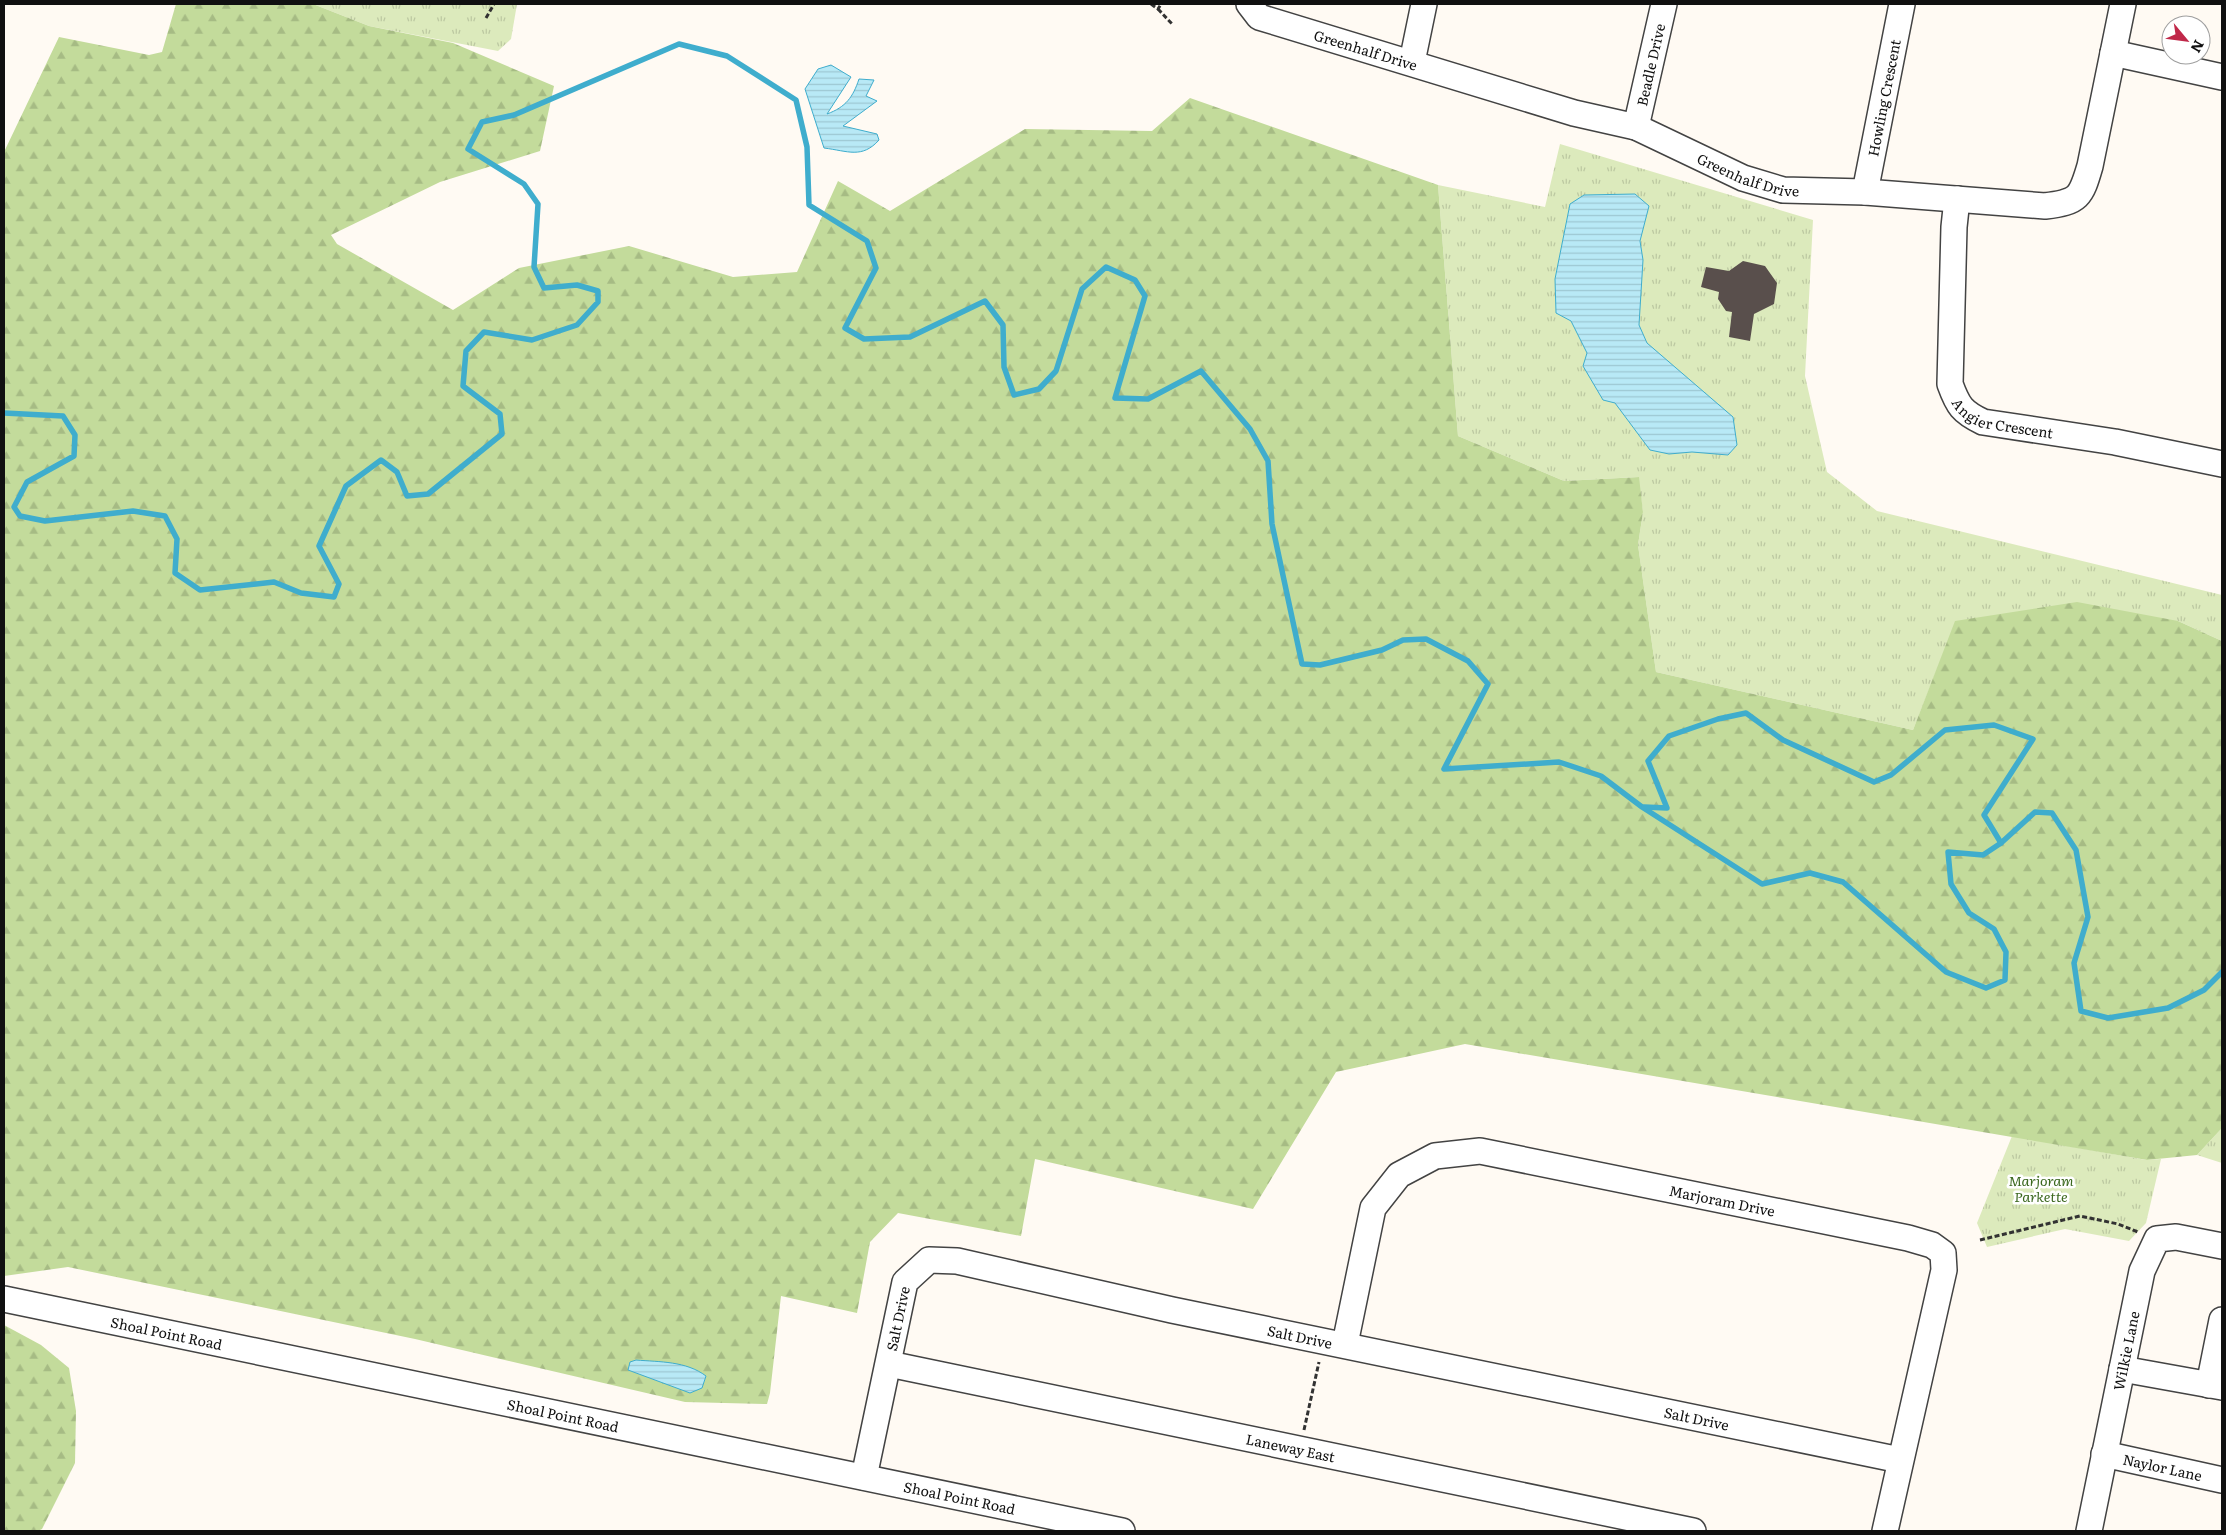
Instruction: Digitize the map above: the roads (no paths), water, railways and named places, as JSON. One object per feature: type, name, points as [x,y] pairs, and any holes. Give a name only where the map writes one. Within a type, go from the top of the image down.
[{"type":"street","name":"Greenhalf Drive","points":[[1248,4],[1259,17],[1412,62],[1574,113],[1636,127],[1743,178],[1784,190],[1865,192],[2045,206],[2066,204],[2082,192],[2090,166],[2123,4]]},
{"type":"street","points":[[1412,62],[1424,4]]},
{"type":"street","name":"Beadle Drive","points":[[1636,127],[1664,4]]},
{"type":"street","name":"Howling Crescent","points":[[1865,192],[1902,4]]},
{"type":"street","points":[[2113,53],[2222,77]]},
{"type":"street","name":"Angier Crescent","points":[[1956,199],[1950,384],[1956,403],[1967,414],[1983,422],[2114,442],[2222,464]]},
{"type":"street","name":"Marjoram Drive","points":[[1344,1344],[1373,1208],[1399,1175],[1435,1156],[1480,1151],[1908,1238],[1932,1245],[1943,1253],[1944,1270],[1885,1531]]},
{"type":"street","name":"Wilkie Lane","points":[[2089,1531],[2142,1271],[2157,1239],[2176,1237],[2222,1246]]},
{"type":"street","name":"Salt Drive","points":[[864,1477],[889,1364],[904,1282],[929,1260],[957,1261],[1172,1310],[1900,1460]]},
{"type":"street","name":"Shoal Point Road","points":[[4,1299],[1122,1531]]},
{"type":"street","points":[[2122,1369],[2216,1386],[2222,1320]]},
{"type":"street","name":"Laneway East","points":[[889,1364],[1693,1531]]},
{"type":"street","name":"Naylor Lane","points":[[2104,1454],[2222,1480]]},
{"type":"water","points":[[831,65],[851,77],[827,114],[848,101],[859,79],[874,80],[866,96],[877,101],[843,126],[877,134],[879,140],[867,150],[847,152],[824,148],[805,89],[818,69]]},
{"type":"water","points":[[1635,194],[1649,206],[1640,241],[1643,260],[1639,325],[1647,343],[1733,417],[1737,445],[1728,455],[1692,452],[1669,454],[1650,450],[1615,403],[1603,400],[1583,366],[1587,353],[1571,321],[1556,313],[1555,279],[1570,204],[1584,195]]},
{"type":"water","points":[[636,1360],[690,1367],[706,1376],[702,1388],[690,1393],[628,1370],[630,1362]]},
{"type":"waterway","points":[[4,413],[63,416],[75,435],[74,456],[27,482],[14,507],[20,516],[45,521],[133,511],[165,516],[177,539],[175,573],[200,590],[274,582],[301,593],[334,597],[339,584],[319,546],[346,486],[381,460],[397,472],[407,496],[428,494],[502,434],[500,414],[463,386],[466,351],[484,332],[532,340],[577,325],[598,302],[598,291],[577,285],[544,288],[534,267],[538,204],[524,184],[468,149],[482,122],[514,115],[679,44],[727,56],[796,100],[807,147],[809,205],[867,241],[876,268],[845,328],[864,339],[910,337],[985,301],[1003,325],[1004,367],[1014,395],[1039,389],[1056,371],[1082,289],[1106,267],[1135,280],[1145,296],[1115,398],[1148,399],[1201,371],[1250,429],[1268,461],[1272,524],[1302,664],[1320,665],[1382,650],[1403,640],[1426,639],[1468,661],[1488,684],[1444,769],[1559,762],[1601,776],[1642,807],[1762,884],[1810,873],[1843,882],[1946,972],[1986,988],[2005,980],[2006,952],[1994,929],[1969,913],[1951,884],[1948,852],[1983,855],[2001,843],[2035,812],[2052,813],[2076,850],[2088,917],[2074,963],[2081,1011],[2108,1018],[2168,1008],[2204,990],[2222,972]]},
{"type":"waterway","points":[[1644,807],[1667,808],[1648,761],[1669,736],[1718,719],[1746,713],[1783,740],[1874,782],[1891,775],[1945,730],[1994,725],[2033,739],[1984,815],[2001,843]]},
{"type":"park label","name":"Marjoram Parkette","points":[[2041,1188]]}]
